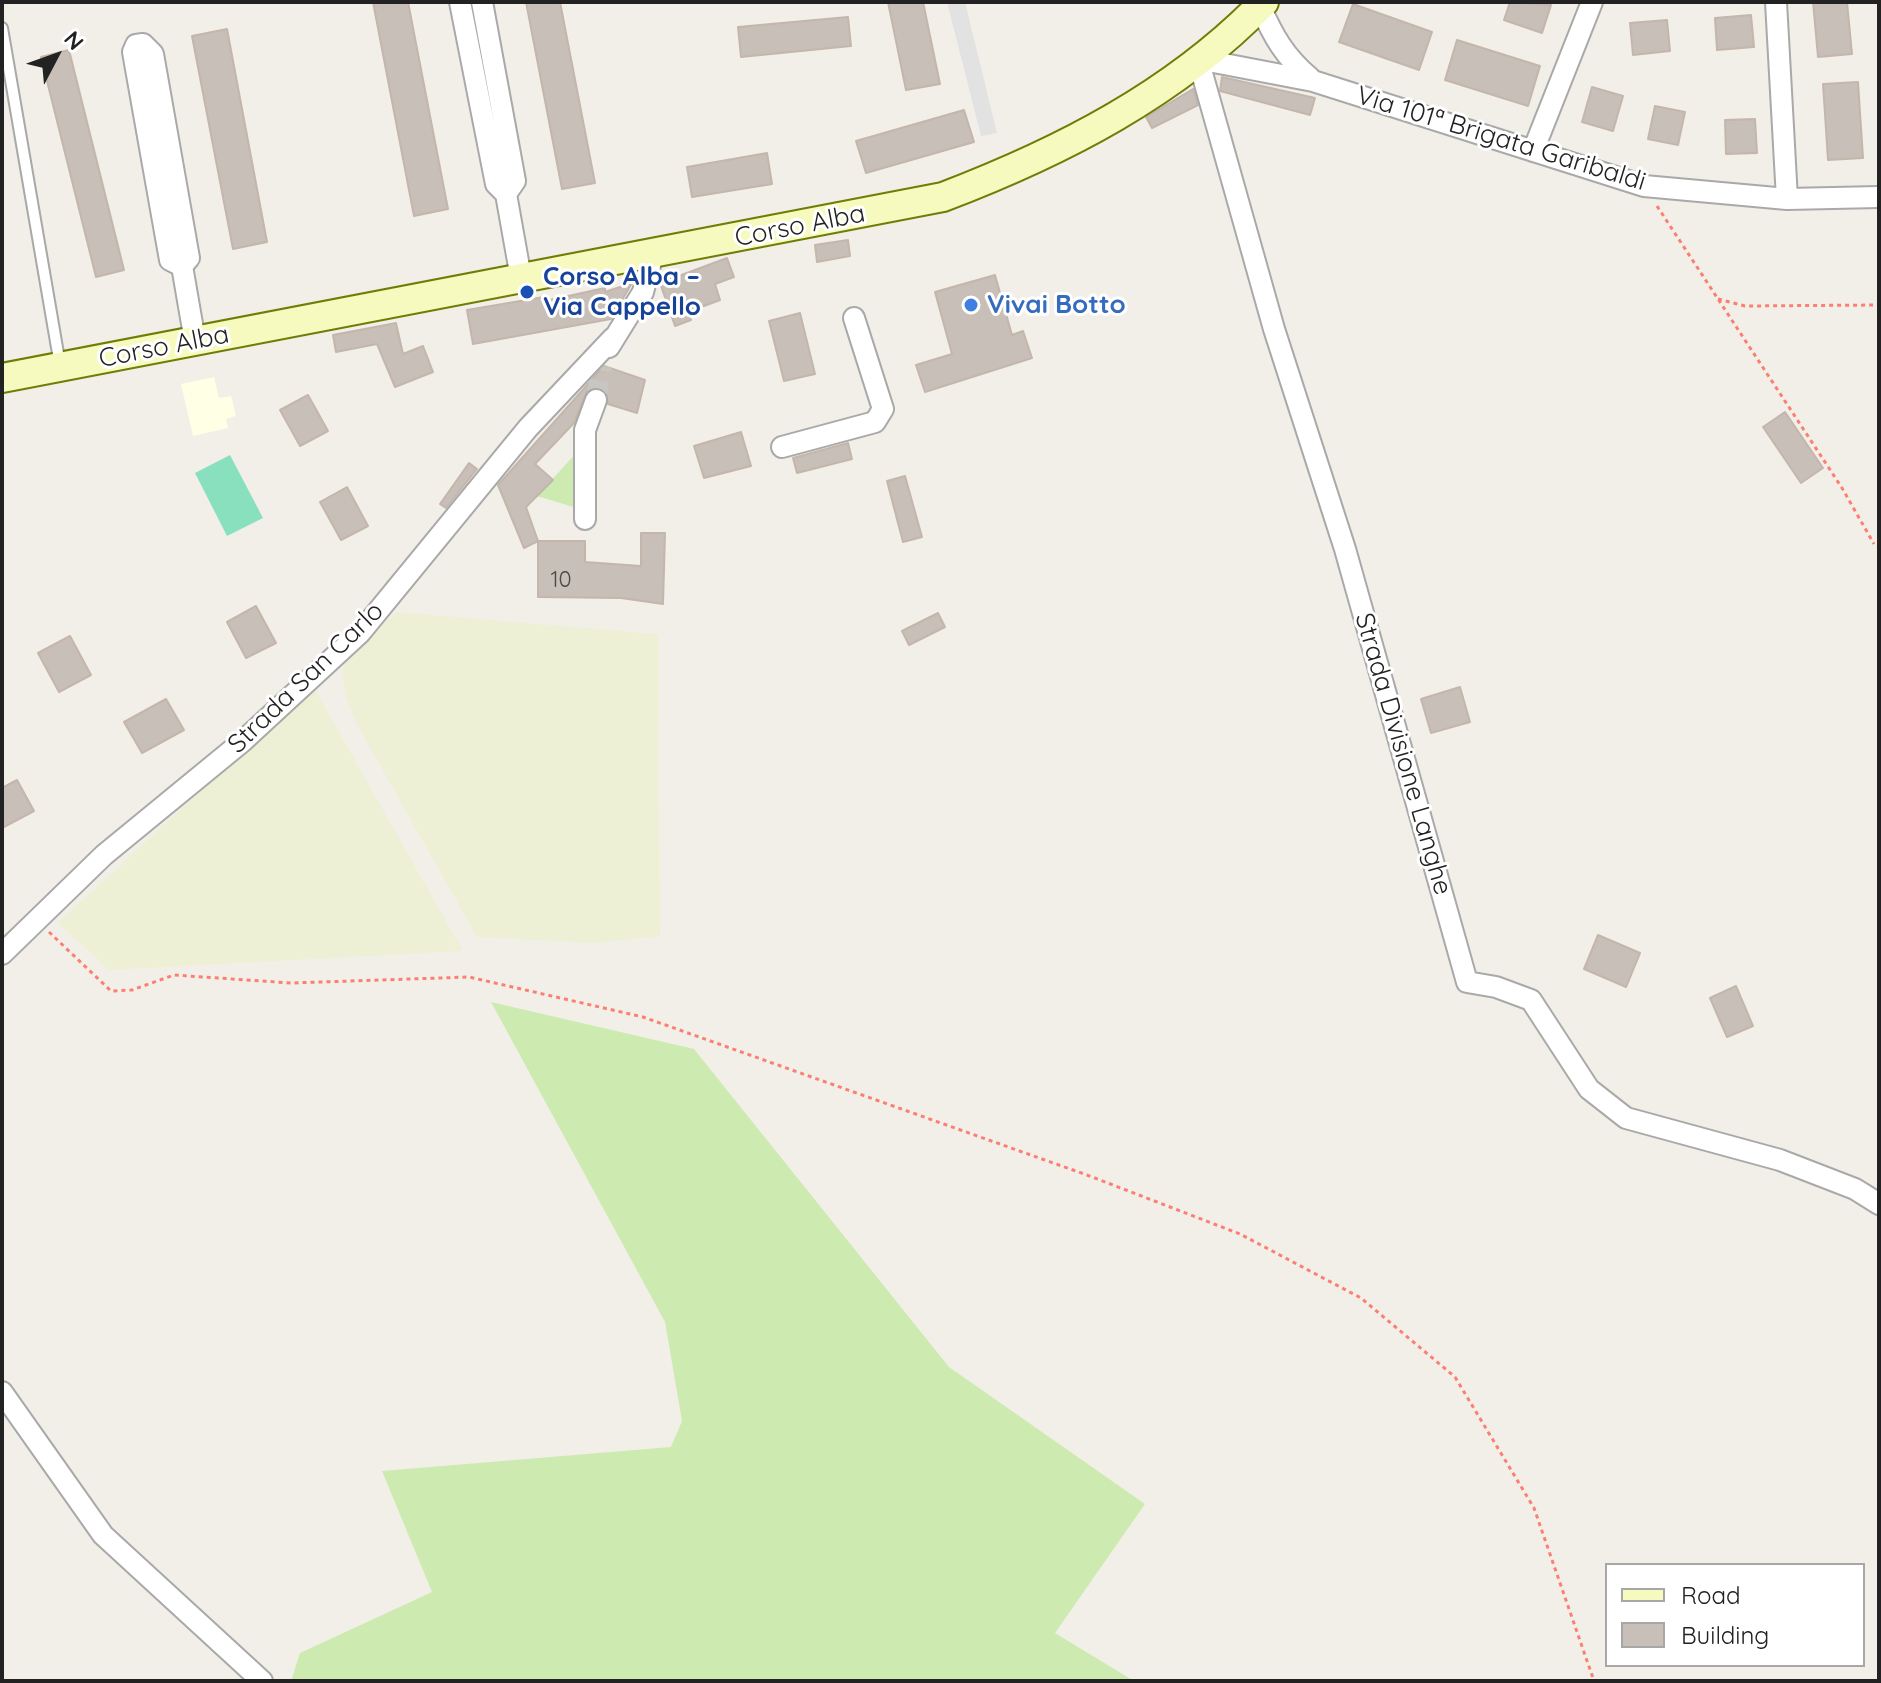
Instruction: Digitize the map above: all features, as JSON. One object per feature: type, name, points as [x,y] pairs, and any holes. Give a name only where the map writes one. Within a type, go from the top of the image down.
[{"type":"street","points":[[460,2],[496,184],[506,194],[521,278]]},
{"type":"street","points":[[482,2],[515,181],[506,194]]},
{"type":"street","points":[[1533,151],[1592,2]]},
{"type":"street","points":[[1776,2],[1787,199]]},
{"type":"street","name":"Via 101ª Brigata Garibaldi","points":[[1262,4],[1274,40],[1291,62],[1313,81]]},
{"type":"street","name":"Corso Alba","points":[[2,378],[943,197],[1062,148],[1114,119],[1198,59],[1262,4]]},
{"type":"street","points":[[143,44],[153,54],[189,258],[182,266],[170,260],[133,52],[136,45],[143,44]]},
{"type":"street","name":"Via 101ª Brigata Garibaldi","points":[[1198,59],[1313,81],[1644,186],[1787,199],[1879,197]]},
{"type":"street","name":"Strada Divisione Langhe","points":[[1198,59],[1274,329],[1345,549],[1467,982],[1496,987],[1531,1000],[1589,1089],[1626,1118],[1780,1160],[1855,1189],[1879,1204]]},
{"type":"street","name":"Strada San Carlo","points":[[2,954],[104,855],[243,741],[360,633],[528,428],[613,338],[643,292],[653,254]]},
{"type":"street","points":[[182,266],[195,341]]},
{"type":"street","points":[[782,447],[875,422],[881,416],[883,409],[854,318]]},
{"type":"street","name":"Strada San Carlo","points":[[602,366],[613,338]]},
{"type":"street","points":[[585,519],[585,430],[596,400]]},
{"type":"street","points":[[2,1392],[103,1535],[262,1681]]},
{"type":"lane","points":[[2,28],[60,367]]},
{"type":"path","points":[[1644,186],[1842,488],[1874,544]]},
{"type":"path","points":[[1718,299],[1745,306],[1879,305]]},
{"type":"path","points":[[38,921],[111,991],[132,990],[174,975],[291,983],[469,977],[643,1017],[1240,1234],[1361,1298],[1455,1377],[1534,1508],[1594,1681]]},
{"type":"shaded area","points":[[947,2],[965,2],[997,133],[981,136]]},
{"type":"shaded area","points":[[214,377],[219,398],[231,396],[236,416],[226,419],[228,428],[193,436],[181,384]]},
{"type":"shaded area","points":[[396,612],[658,634],[660,936],[593,943],[477,937],[357,725],[346,697],[342,674],[346,659]]},
{"type":"shaded area","points":[[313,686],[463,951],[109,970],[58,923]]},
{"type":"green space","points":[[578,451],[580,509],[537,496]]},
{"type":"green space","points":[[230,455],[263,518],[227,536],[195,473]]},
{"type":"green space","points":[[491,1002],[694,1049],[949,1367],[1145,1504],[1055,1633],[1134,1681],[291,1681],[300,1653],[432,1592],[382,1471],[671,1447],[682,1421],[665,1322]]},
{"type":"building","points":[[373,2],[408,2],[448,209],[414,216]]},
{"type":"building","points":[[526,2],[560,2],[595,183],[562,189]]},
{"type":"building","points":[[888,2],[923,2],[940,84],[906,90]]},
{"type":"building","points":[[1510,2],[1551,5],[1542,33],[1504,20]]},
{"type":"building","points":[[1813,2],[1847,2],[1852,54],[1818,57]]},
{"type":"building","points":[[1353,4],[1432,32],[1419,70],[1339,42]]},
{"type":"building","points":[[1751,15],[1754,47],[1717,50],[1715,18]]},
{"type":"building","points":[[848,17],[851,46],[741,57],[738,27]]},
{"type":"building","points":[[1667,20],[1670,51],[1633,55],[1630,23]]},
{"type":"building","points":[[227,29],[267,242],[233,249],[192,36]]},
{"type":"building","points":[[1457,40],[1540,66],[1528,106],[1445,80]]},
{"type":"building","points":[[69,50],[124,270],[96,277],[41,57]]},
{"type":"building","points":[[1222,77],[1315,98],[1310,115],[1220,91]]},
{"type":"building","points":[[1858,82],[1863,158],[1828,160],[1823,84]]},
{"type":"building","points":[[1592,87],[1623,96],[1613,131],[1582,122]]},
{"type":"building","points":[[1193,89],[1198,105],[1152,128],[1146,117]]},
{"type":"building","points":[[1655,106],[1685,112],[1678,145],[1648,139]]},
{"type":"building","points":[[964,110],[974,142],[866,173],[856,141]]},
{"type":"building","points":[[1755,119],[1757,153],[1726,154],[1725,120]]},
{"type":"building","points":[[767,153],[772,184],[692,197],[687,167]]},
{"type":"building","points":[[848,240],[850,256],[817,262],[815,245]]},
{"type":"building","points":[[727,258],[734,277],[715,284],[720,300],[688,312],[691,320],[675,326],[660,283]]},
{"type":"building","points":[[995,275],[1012,335],[1023,331],[1032,358],[925,392],[916,365],[952,354],[935,292]]},
{"type":"building","points":[[632,283],[611,319],[473,344],[467,310],[544,297],[545,301],[605,288],[605,292]]},
{"type":"building","points":[[800,313],[815,374],[784,381],[769,321]]},
{"type":"building","points":[[396,323],[403,354],[423,346],[433,372],[395,387],[377,344],[336,352],[333,335]]},
{"type":"building","points":[[604,366],[645,380],[637,413],[608,404],[606,392],[601,388],[587,391],[574,423],[535,464],[553,480],[526,507],[538,541],[524,548],[498,485]]},
{"type":"building","points":[[308,395],[328,431],[300,446],[280,410]]},
{"type":"building","points":[[1785,412],[1823,468],[1801,483],[1763,427]]},
{"type":"building","points":[[741,432],[751,466],[704,478],[694,446]]},
{"type":"building","points":[[848,443],[852,459],[797,473],[793,458]]},
{"type":"building","points":[[469,463],[477,469],[446,508],[440,504]]},
{"type":"building","points":[[905,476],[922,537],[903,542],[887,481]]},
{"type":"building","points":[[347,487],[368,526],[341,540],[320,502]]},
{"type":"building","points":[[641,533],[665,533],[663,604],[621,598],[538,597],[538,541],[585,541],[585,562],[641,566]]},
{"type":"building","points":[[256,606],[276,643],[246,658],[227,622]]},
{"type":"building","points":[[938,613],[945,627],[909,645],[902,631]]},
{"type":"building","points":[[70,636],[91,675],[59,692],[38,653]]},
{"type":"building","points":[[1460,687],[1470,722],[1431,733],[1421,699]]},
{"type":"building","points":[[166,699],[184,730],[142,753],[124,722]]},
{"type":"building","points":[[17,780],[34,811],[2,828],[2,788]]},
{"type":"building","points":[[1598,935],[1640,953],[1626,987],[1584,969]]},
{"type":"building","points":[[1736,986],[1753,1026],[1727,1037],[1710,998]]},
{"type":"tunnel","points":[[596,400],[602,366]]},
{"type":"place","name":"Corso Alba – Via Cappello","points":[[527,292]]},
{"type":"place","name":"Vivai Botto","points":[[971,305]]}]
